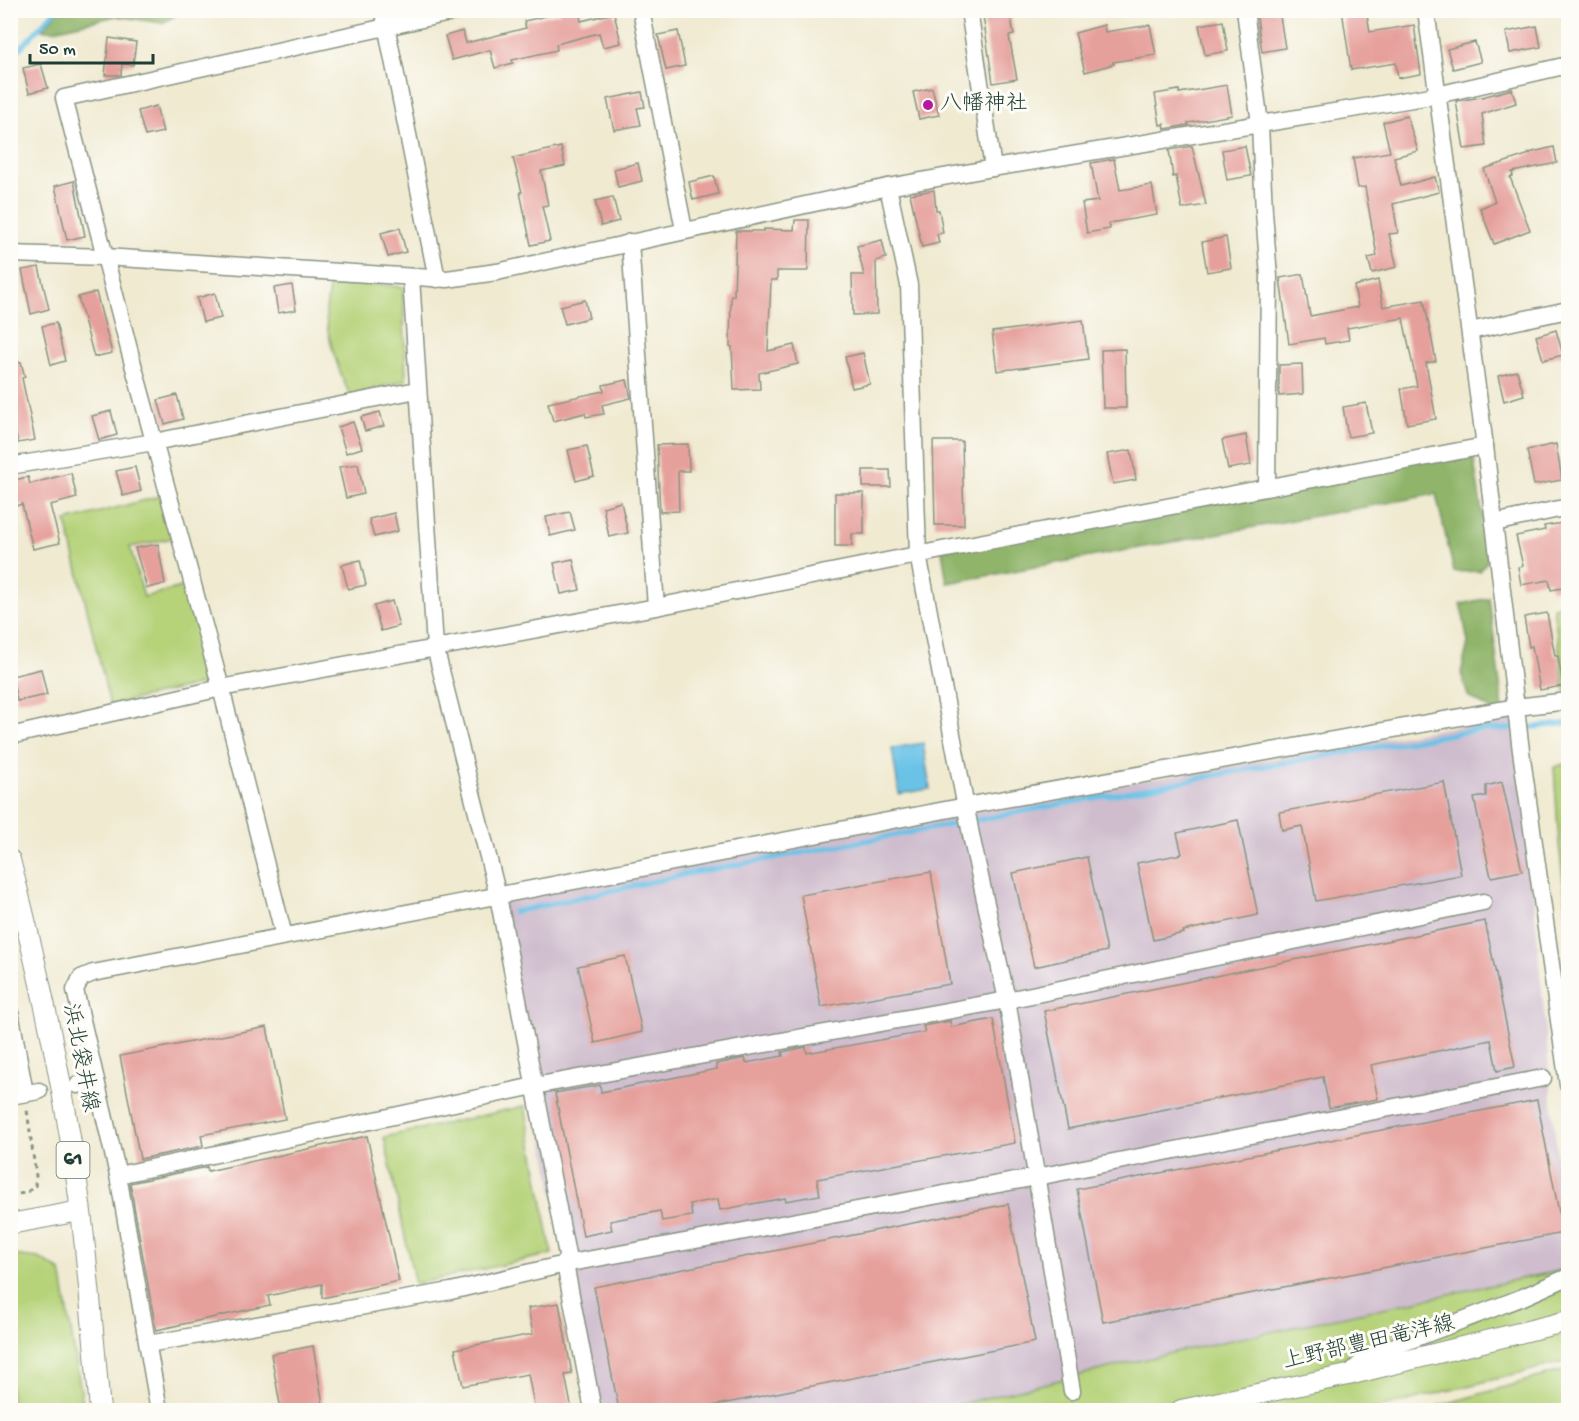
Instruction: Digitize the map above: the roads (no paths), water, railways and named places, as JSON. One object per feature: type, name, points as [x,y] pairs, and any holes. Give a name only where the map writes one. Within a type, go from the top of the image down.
[{"type":"main road","name":"浜北袋井線","points":[[10,860],[17,915],[64,1101],[81,1211],[100,1410]]},
{"type":"main road","name":"61","points":[[10,1224],[81,1211]]},
{"type":"main road","name":"上野部豊田竜洋線","points":[[1180,1410],[1348,1375],[1569,1321]]},
{"type":"street","points":[[284,936],[221,688],[64,98],[385,19],[463,10]]},
{"type":"street","points":[[641,10],[684,230]]},
{"type":"street","points":[[969,10],[993,168]]},
{"type":"street","points":[[1245,10],[1260,124],[1269,278],[1267,488]]},
{"type":"street","points":[[1426,10],[1485,446],[1521,751],[1569,1084]]},
{"type":"street","points":[[385,19],[437,279]]},
{"type":"street","points":[[10,254],[105,257],[447,279],[497,272],[888,187],[1437,95],[1569,65]]},
{"type":"street","points":[[888,187],[909,285],[918,554],[972,840],[1007,1000],[1072,1391]]},
{"type":"street","points":[[630,242],[656,607]]},
{"type":"street","points":[[411,277],[435,647],[499,899],[567,1255],[565,1264],[593,1410]]},
{"type":"street","points":[[1470,332],[1569,310]]},
{"type":"street","points":[[10,466],[154,442],[417,390]]},
{"type":"street","points":[[10,736],[221,688],[656,607],[918,554],[1485,446]]},
{"type":"street","points":[[1494,524],[1569,507]]},
{"type":"street","points":[[159,1410],[118,1175],[75,990],[81,978],[93,973],[284,936],[499,899],[967,809],[1569,701]]},
{"type":"street","points":[[118,1175],[534,1086],[1007,1000],[1483,902]]},
{"type":"street","points":[[10,1012],[25,1093]]},
{"type":"street","points":[[148,1344],[452,1291],[565,1264],[1037,1177],[1543,1078]]},
{"type":"street","points":[[78,1085],[96,1081]]},
{"type":"street","points":[[1348,1375],[1362,1362],[1382,1351],[1569,1277]]},
{"type":"water","points":[[923,743],[930,789],[899,794],[892,748]]},
{"type":"waterway","points":[[10,59],[56,10]]},
{"type":"waterway","points":[[514,912],[687,874],[1266,766],[1475,730],[1527,728],[1568,723]]},
{"type":"place","name":"八幡神社","points":[[928,105]]}]
